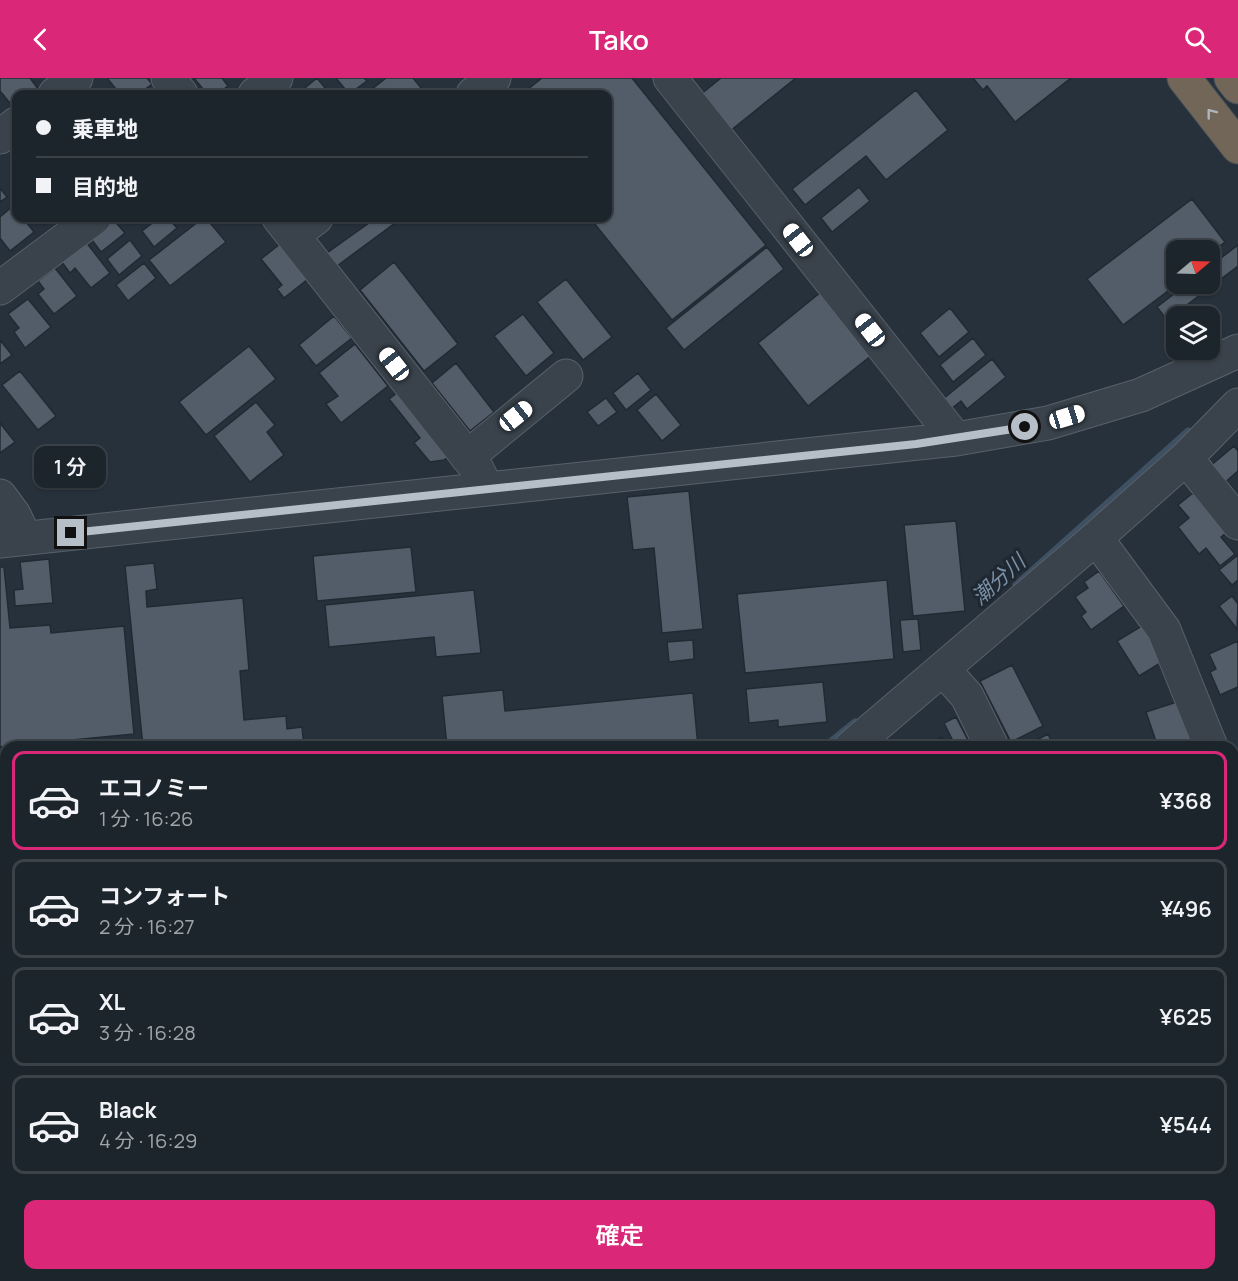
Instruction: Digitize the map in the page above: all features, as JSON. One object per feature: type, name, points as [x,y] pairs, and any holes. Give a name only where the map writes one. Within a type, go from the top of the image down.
[{"type":"highway","points":[[1184,78],[1238,147]]},
{"type":"highway","points":[[1230,78],[1238,87]]},
{"type":"street","points":[[60,90],[76,78]]},
{"type":"street","points":[[168,78],[178,90]]},
{"type":"street","points":[[260,90],[276,78]]},
{"type":"street","points":[[478,90],[494,78]]},
{"type":"street","points":[[669,78],[956,439]]},
{"type":"street","points":[[0,137],[12,127]]},
{"type":"street","points":[[0,288],[89,222]]},
{"type":"street","points":[[296,224],[477,469],[487,489]]},
{"type":"street","points":[[0,496],[14,514],[12,539],[956,439],[1048,423],[1141,395],[1238,351]]},
{"type":"street","points":[[467,456],[566,376]]},
{"type":"street","points":[[858,741],[1096,538],[1186,458],[1238,405]]},
{"type":"street","points":[[1186,458],[1238,524]]},
{"type":"street","points":[[1096,538],[1164,630],[1209,741]]},
{"type":"street","points":[[943,669],[967,696],[989,741]]},
{"type":"building","points":[[0,78],[30,78],[38,89],[12,90],[12,106],[0,91]]},
{"type":"building","points":[[107,78],[147,78],[152,84],[144,90],[117,90]]},
{"type":"building","points":[[194,78],[222,78],[228,86],[222,90],[204,90]]},
{"type":"building","points":[[317,78],[327,90],[302,90]]},
{"type":"building","points":[[336,78],[364,78],[367,81],[355,90],[346,90]]},
{"type":"building","points":[[386,78],[413,78],[423,90],[371,90]]},
{"type":"building","points":[[542,78],[632,78],[766,245],[672,320],[593,222],[612,222],[612,90],[527,90]]},
{"type":"building","points":[[721,78],[796,78],[730,131],[700,95]]},
{"type":"building","points":[[973,78],[1071,78],[1015,122],[987,86],[983,90]]},
{"type":"building","points":[[916,90],[948,130],[886,180],[866,156],[805,205],[792,189]]},
{"type":"building","points":[[859,187],[870,201],[832,232],[821,218]]},
{"type":"building","points":[[0,188],[7,197],[0,202]]},
{"type":"building","points":[[1192,199],[1225,242],[1220,246],[1220,240],[1166,240],[1166,292],[1123,325],[1087,279]]},
{"type":"building","points":[[12,207],[12,222],[26,222],[34,232],[10,251],[0,238],[0,217]]},
{"type":"building","points":[[107,222],[115,222],[125,233],[101,252],[89,236]]},
{"type":"building","points":[[154,222],[172,222],[177,228],[154,247],[142,231]]},
{"type":"building","points":[[198,222],[209,222],[226,242],[170,286],[149,260]]},
{"type":"building","points":[[370,222],[395,223],[337,266],[327,253]]},
{"type":"building","points":[[130,240],[142,256],[119,275],[107,259]]},
{"type":"building","points":[[86,242],[110,273],[91,288],[75,268],[70,273],[61,261]]},
{"type":"building","points":[[280,244],[308,279],[284,298],[277,289],[282,285],[261,259]]},
{"type":"building","points":[[1238,245],[1238,266],[1220,280],[1220,259]]},
{"type":"building","points":[[767,247],[784,269],[684,350],[666,328]]},
{"type":"building","points":[[394,262],[458,344],[424,371],[360,290]]},
{"type":"building","points":[[144,263],[156,278],[128,301],[116,285]]},
{"type":"building","points":[[55,268],[77,296],[54,314],[38,294],[44,289],[38,281]]},
{"type":"building","points":[[566,279],[612,337],[583,360],[537,302]]},
{"type":"building","points":[[821,292],[872,355],[808,406],[758,343]]},
{"type":"building","points":[[1174,294],[1201,294],[1185,306],[1166,306],[1166,319],[1157,307]]},
{"type":"building","points":[[28,299],[51,327],[25,348],[14,332],[19,328],[8,314]]},
{"type":"building","points":[[950,308],[969,332],[939,357],[920,333]]},
{"type":"building","points":[[523,314],[554,353],[526,376],[494,336]]},
{"type":"building","points":[[334,316],[352,338],[316,366],[299,345]]},
{"type":"building","points":[[973,338],[986,355],[953,382],[940,365]]},
{"type":"building","points":[[0,340],[12,355],[0,364]]},
{"type":"building","points":[[355,344],[388,386],[341,423],[326,404],[338,396],[319,373]]},
{"type":"building","points":[[249,346],[276,379],[206,435],[179,402]]},
{"type":"building","points":[[992,359],[1006,377],[967,409],[961,401],[951,409],[943,399]]},
{"type":"building","points":[[456,363],[494,412],[470,431],[432,383]]},
{"type":"building","points":[[20,371],[56,416],[38,430],[2,385]]},
{"type":"building","points":[[638,373],[651,390],[626,410],[613,393]]},
{"type":"building","points":[[401,390],[452,454],[444,460],[430,462],[414,443],[420,438],[389,399]]},
{"type":"building","points":[[656,394],[681,425],[662,441],[637,410]]},
{"type":"building","points":[[606,398],[617,412],[598,426],[587,412]]},
{"type":"building","points":[[256,402],[275,425],[267,432],[284,455],[250,482],[214,436]]},
{"type":"building","points":[[0,423],[15,442],[0,453]]},
{"type":"building","points":[[1234,446],[1238,451],[1238,471],[1223,484],[1209,467]]},
{"type":"building","points":[[689,491],[703,629],[662,633],[654,548],[633,550],[627,497]]},
{"type":"building","points":[[1193,493],[1226,533],[1221,537],[1235,554],[1220,566],[1206,548],[1199,554],[1178,527],[1189,518],[1178,505]]},
{"type":"building","points":[[956,521],[965,611],[913,616],[904,525]]},
{"type":"building","points":[[411,547],[416,592],[317,601],[313,556]]},
{"type":"building","points":[[1238,555],[1238,580],[1232,585],[1219,570]]},
{"type":"building","points":[[49,559],[53,603],[15,606],[14,590],[23,589],[20,562]]},
{"type":"building","points":[[154,563],[157,589],[146,591],[147,607],[243,598],[249,670],[240,671],[244,720],[286,716],[287,729],[302,727],[303,741],[142,741],[125,566]]},
{"type":"building","points":[[0,567],[4,567],[10,628],[50,625],[51,633],[124,626],[134,734],[62,741],[0,741]]},
{"type":"building","points":[[1099,571],[1124,606],[1091,630],[1081,616],[1086,612],[1075,597],[1088,588],[1084,582]]},
{"type":"building","points":[[887,580],[894,659],[745,673],[737,594]]},
{"type":"building","points":[[474,590],[481,653],[436,657],[434,637],[329,647],[325,605]]},
{"type":"building","points":[[1232,596],[1238,604],[1237,629],[1219,606]]},
{"type":"building","points":[[918,619],[921,650],[903,652],[900,620]]},
{"type":"building","points":[[1145,624],[1167,659],[1139,676],[1117,641]]},
{"type":"building","points":[[693,640],[694,659],[669,662],[667,642]]},
{"type":"building","points":[[1238,641],[1238,687],[1220,695],[1210,672],[1216,669],[1209,654]]},
{"type":"building","points":[[1012,665],[1043,726],[1010,741],[980,681]]},
{"type":"building","points":[[823,682],[827,722],[778,727],[778,720],[749,723],[746,689]]},
{"type":"building","points":[[503,690],[505,711],[693,693],[697,741],[446,741],[442,696]]},
{"type":"building","points":[[1183,700],[1197,741],[1156,741],[1146,712]]},
{"type":"building","points":[[956,717],[968,741],[953,741],[944,723]]},
{"type":"building","points":[[1048,734],[1051,741],[1035,741]]},
{"type":"waterway","name":"潮分川","points":[[1016,585],[1188,431]]},
{"type":"waterway","name":"潮分川","points":[[831,741],[855,722]]},
{"type":"route","points":[[71,533],[916,444],[1025,427]]}]
